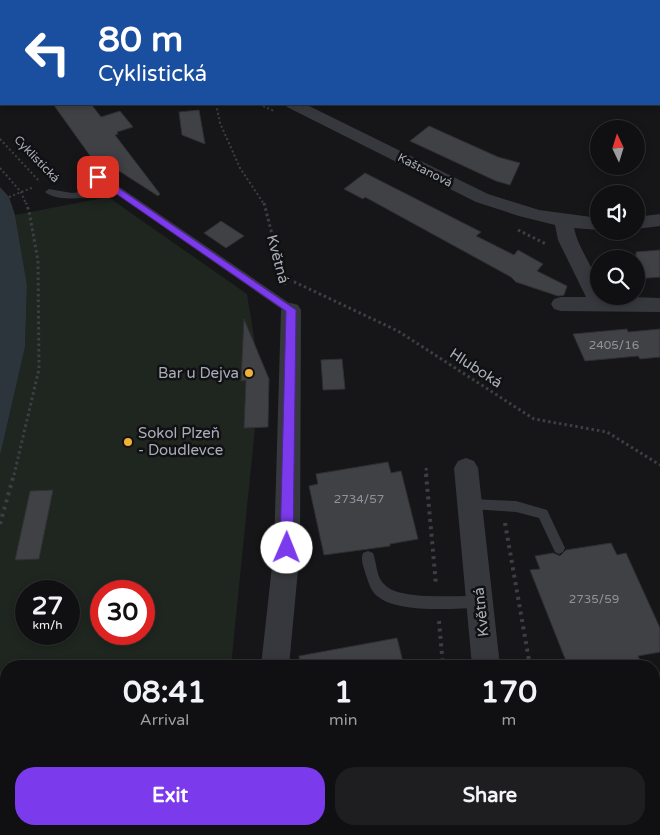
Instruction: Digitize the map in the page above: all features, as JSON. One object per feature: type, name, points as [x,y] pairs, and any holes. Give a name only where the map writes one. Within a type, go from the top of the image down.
[{"type":"street","name":"Kaštanová","points":[[295,105],[482,198],[516,211],[590,223]]},
{"type":"street","points":[[563,220],[567,240],[590,285]]},
{"type":"street","points":[[645,222],[660,220]]},
{"type":"street","points":[[562,304],[590,305]]},
{"type":"street","points":[[645,305],[660,305]]},
{"type":"street","points":[[275,660],[287,548],[291,310]]},
{"type":"street","name":"Květná","points":[[466,468],[485,660]]},
{"type":"lane","points":[[98,177],[291,310]]},
{"type":"lane","name":"Cyklistická","points":[[49,192],[72,196],[118,190]]},
{"type":"lane","points":[[470,504],[502,505],[531,509],[543,514],[559,548]]},
{"type":"lane","points":[[368,557],[376,583],[390,598],[404,601],[480,602]]},
{"type":"path","name":"Květná","points":[[216,105],[220,122],[240,168],[264,203],[291,310]]},
{"type":"path","name":"Cyklistická","points":[[0,139],[42,184],[21,192]]},
{"type":"path","points":[[0,168],[21,192],[29,210],[38,261],[39,369],[19,456],[0,524]]},
{"type":"path","points":[[9,197],[21,192]]},
{"type":"path","name":"Hluboká","points":[[284,277],[398,331],[534,419],[607,432],[660,465]]},
{"type":"path","points":[[426,468],[443,660]]},
{"type":"path","points":[[502,505],[529,660]]},
{"type":"shaded area","points":[[0,187],[9,197],[15,215],[27,285],[25,347],[0,456]]},
{"type":"shaded area","name":"Sokol Plzeň - Doudlevce","points":[[108,197],[247,294],[256,349],[269,379],[268,427],[255,428],[232,660],[0,660],[0,456],[25,347],[27,285],[15,215]]},
{"type":"building","points":[[54,105],[92,105],[101,117],[120,111],[133,127],[117,132],[118,134],[115,135],[160,194],[158,196],[113,167],[101,171]]},
{"type":"building","points":[[199,110],[205,144],[182,135],[179,112]]},
{"type":"building","points":[[429,126],[498,157],[520,163],[510,185],[496,181],[410,141]]},
{"type":"building","points":[[365,173],[481,232],[476,236],[514,255],[518,250],[543,264],[537,271],[567,286],[564,295],[558,296],[516,282],[511,277],[365,197],[363,199],[344,189]]},
{"type":"building","points":[[221,221],[244,236],[226,248],[204,233]]},
{"type":"building","points":[[660,250],[660,277],[645,278],[645,251]]},
{"type":"building","points":[[244,319],[269,379],[268,427],[244,428],[246,380],[241,381]]},
{"type":"building","points":[[627,329],[628,332],[660,329],[660,357],[640,359],[638,356],[585,361],[573,334]]},
{"type":"building","points":[[342,359],[345,389],[323,390],[321,360]]},
{"type":"building","points":[[388,462],[391,473],[401,471],[418,539],[390,544],[390,546],[324,555],[309,486],[318,484],[316,474]]},
{"type":"building","points":[[53,490],[39,559],[15,560],[30,491]]},
{"type":"building","points":[[611,543],[617,555],[626,553],[660,628],[660,652],[638,656],[640,660],[566,660],[530,570],[540,569],[535,556],[553,553],[560,556],[566,550]]},
{"type":"building","points":[[397,638],[402,660],[299,660],[299,656]]},
{"type":"place","name":"Bar u Dejva","points":[[249,373]]},
{"type":"place","name":"Sokol Plzeň - Doudlevce","points":[[128,442]]},
{"type":"route","points":[[98,177],[291,310],[292,344],[287,548]]}]
